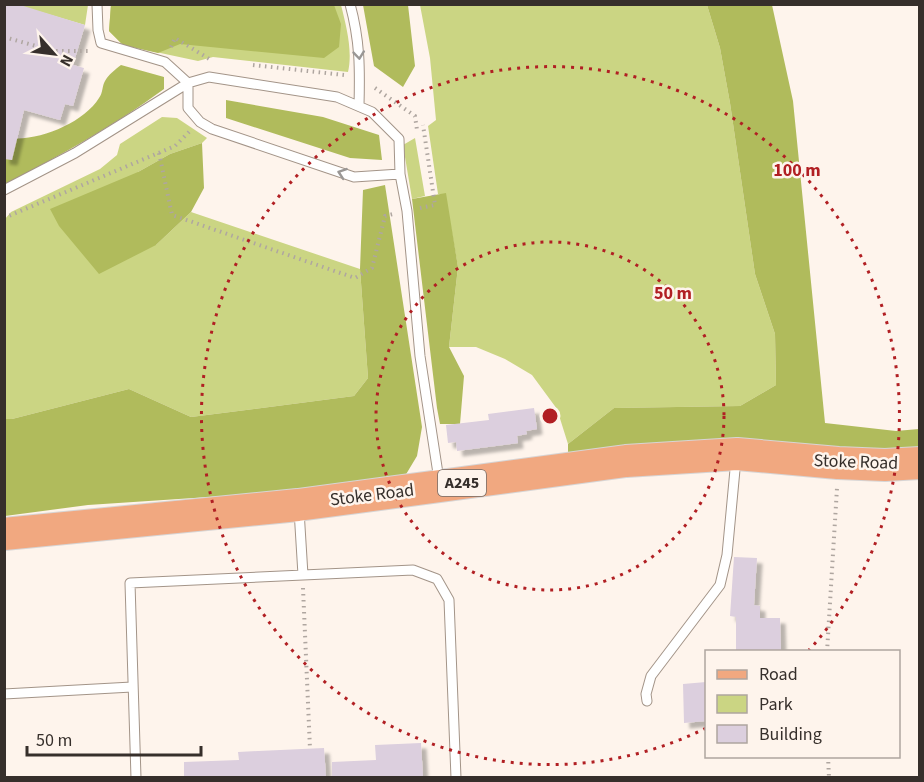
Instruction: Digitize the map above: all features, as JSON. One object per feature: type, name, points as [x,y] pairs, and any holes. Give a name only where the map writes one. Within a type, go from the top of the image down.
[{"type":"main road","name":"Stoke Road","points":[[4,534],[298,505],[626,461],[737,454],[838,463],[885,465],[920,463]]},
{"type":"lane","points":[[98,4],[98,30],[101,43],[165,62],[188,83],[188,108],[200,122],[212,129],[354,177],[400,174]]},
{"type":"lane","points":[[350,4],[360,61],[359,106]]},
{"type":"lane","points":[[4,190],[75,153],[188,83],[209,77],[337,97],[372,112],[399,139],[400,174],[407,210],[420,356],[440,486]]},
{"type":"lane","points":[[647,701],[646,694],[651,676],[720,585],[727,555],[737,454]]},
{"type":"lane","points":[[298,505],[303,576]]},
{"type":"lane","points":[[136,777],[130,583],[414,570],[437,579],[449,600],[456,777]]},
{"type":"lane","points":[[4,694],[132,687]]},
{"type":"path","points":[[4,37],[54,51],[90,51],[101,43]]},
{"type":"path","points":[[159,153],[172,215],[355,278],[372,268],[385,216],[435,205],[423,125]]},
{"type":"path","points":[[827,650],[838,463]]},
{"type":"path","points":[[303,576],[310,749]]},
{"type":"path","points":[[828,758],[829,777]]},
{"type":"green space","points":[[111,4],[334,5],[341,24],[339,47],[324,58],[180,44],[158,53],[123,45],[109,31]]},
{"type":"green space","points":[[17,5],[88,5],[85,25]]},
{"type":"green space","points":[[111,5],[341,5],[349,47],[348,72],[213,57],[198,61],[123,45],[109,31]]},
{"type":"green space","points":[[363,5],[408,5],[415,66],[403,87],[374,66]]},
{"type":"green space","points":[[420,5],[707,5],[720,48],[730,103],[755,274],[775,334],[776,385],[740,406],[614,408],[568,444],[557,409],[532,375],[505,359],[476,347],[449,347],[458,267],[445,194],[438,194],[428,126],[436,120],[430,58]]},
{"type":"green space","points":[[707,5],[772,5],[793,101],[825,423],[896,431],[919,429],[919,457],[576,458],[568,452],[568,444],[614,408],[740,406],[776,385],[775,334],[755,274],[730,103],[720,48]]},
{"type":"green space","points":[[121,65],[164,77],[164,89],[106,128],[5,185],[5,137],[29,138],[70,124],[92,107],[100,96],[106,79]]},
{"type":"green space","points":[[226,100],[323,117],[379,135],[382,160],[350,158],[226,118]]},
{"type":"green space","points":[[162,117],[177,118],[207,138],[202,143],[170,154],[138,172],[156,245],[191,212],[360,269],[368,378],[354,396],[191,417],[129,389],[5,419],[5,219],[11,212],[100,169],[117,155],[120,144]]},
{"type":"green space","points":[[415,138],[425,196],[412,199],[403,145]]},
{"type":"green space","points":[[202,143],[204,188],[191,212],[156,245],[99,274],[59,226],[50,209],[138,172],[170,154]]},
{"type":"green space","points":[[385,185],[422,427],[417,456],[402,481],[88,505],[5,516],[5,419],[129,389],[191,417],[354,396],[368,378],[360,269],[363,190]]},
{"type":"green space","points":[[446,193],[458,267],[449,347],[464,376],[460,424],[440,424],[412,199]]},
{"type":"building","points":[[4,4],[17,4],[85,25],[73,65],[84,68],[73,106],[65,104],[60,120],[24,110],[12,160],[4,159]]},
{"type":"building","points":[[534,408],[537,429],[517,436],[518,443],[457,451],[456,442],[448,443],[446,425],[489,420],[488,414]]},
{"type":"building","points":[[734,557],[757,558],[754,605],[760,606],[760,618],[780,618],[781,650],[736,650],[736,617],[730,616]]},
{"type":"building","points":[[705,682],[705,721],[684,723],[683,684]]},
{"type":"building","points":[[421,743],[423,777],[332,777],[332,762],[376,760],[375,745]]},
{"type":"building","points":[[324,748],[326,777],[184,777],[184,762],[239,760],[238,752]]}]
